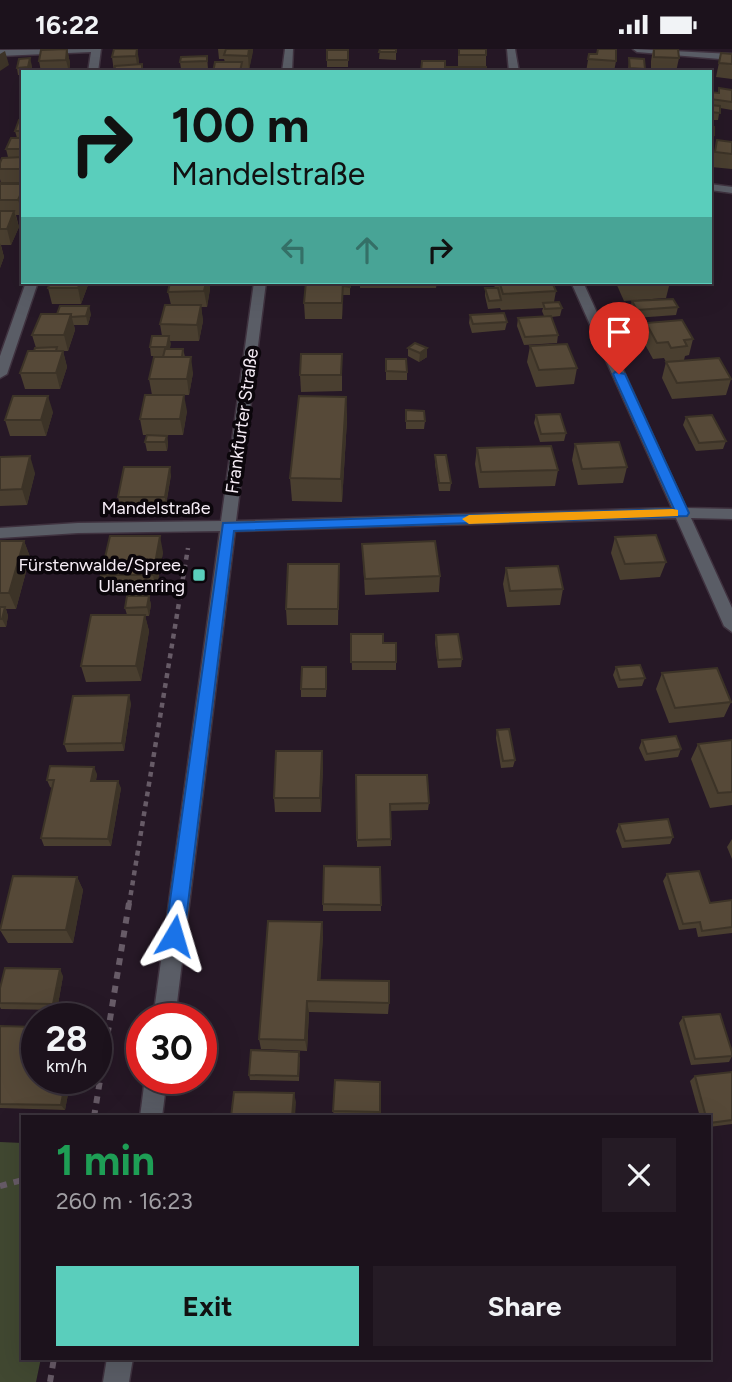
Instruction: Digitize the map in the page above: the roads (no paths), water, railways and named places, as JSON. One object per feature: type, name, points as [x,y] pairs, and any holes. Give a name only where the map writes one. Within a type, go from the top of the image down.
[{"type":"street","points":[[0,53],[96,49],[93,70]]},
{"type":"street","points":[[287,70],[289,49]]},
{"type":"street","points":[[511,49],[514,70]]},
{"type":"street","points":[[637,49],[732,57]]},
{"type":"street","points":[[712,187],[732,190]]},
{"type":"street","points":[[0,374],[31,284]]},
{"type":"street","name":"Frankfurter Straße","points":[[166,1003],[260,284]]},
{"type":"street","points":[[578,284],[732,626]]},
{"type":"street","name":"Mandelstraße","points":[[0,533],[78,527],[192,527],[683,513],[732,515]]},
{"type":"street","points":[[151,1115],[154,1094]]},
{"type":"street","points":[[117,1382],[120,1360]]},
{"type":"place","name":"Fürstenwalde/Spree, Ulanenring","points":[[199,575]]}]
